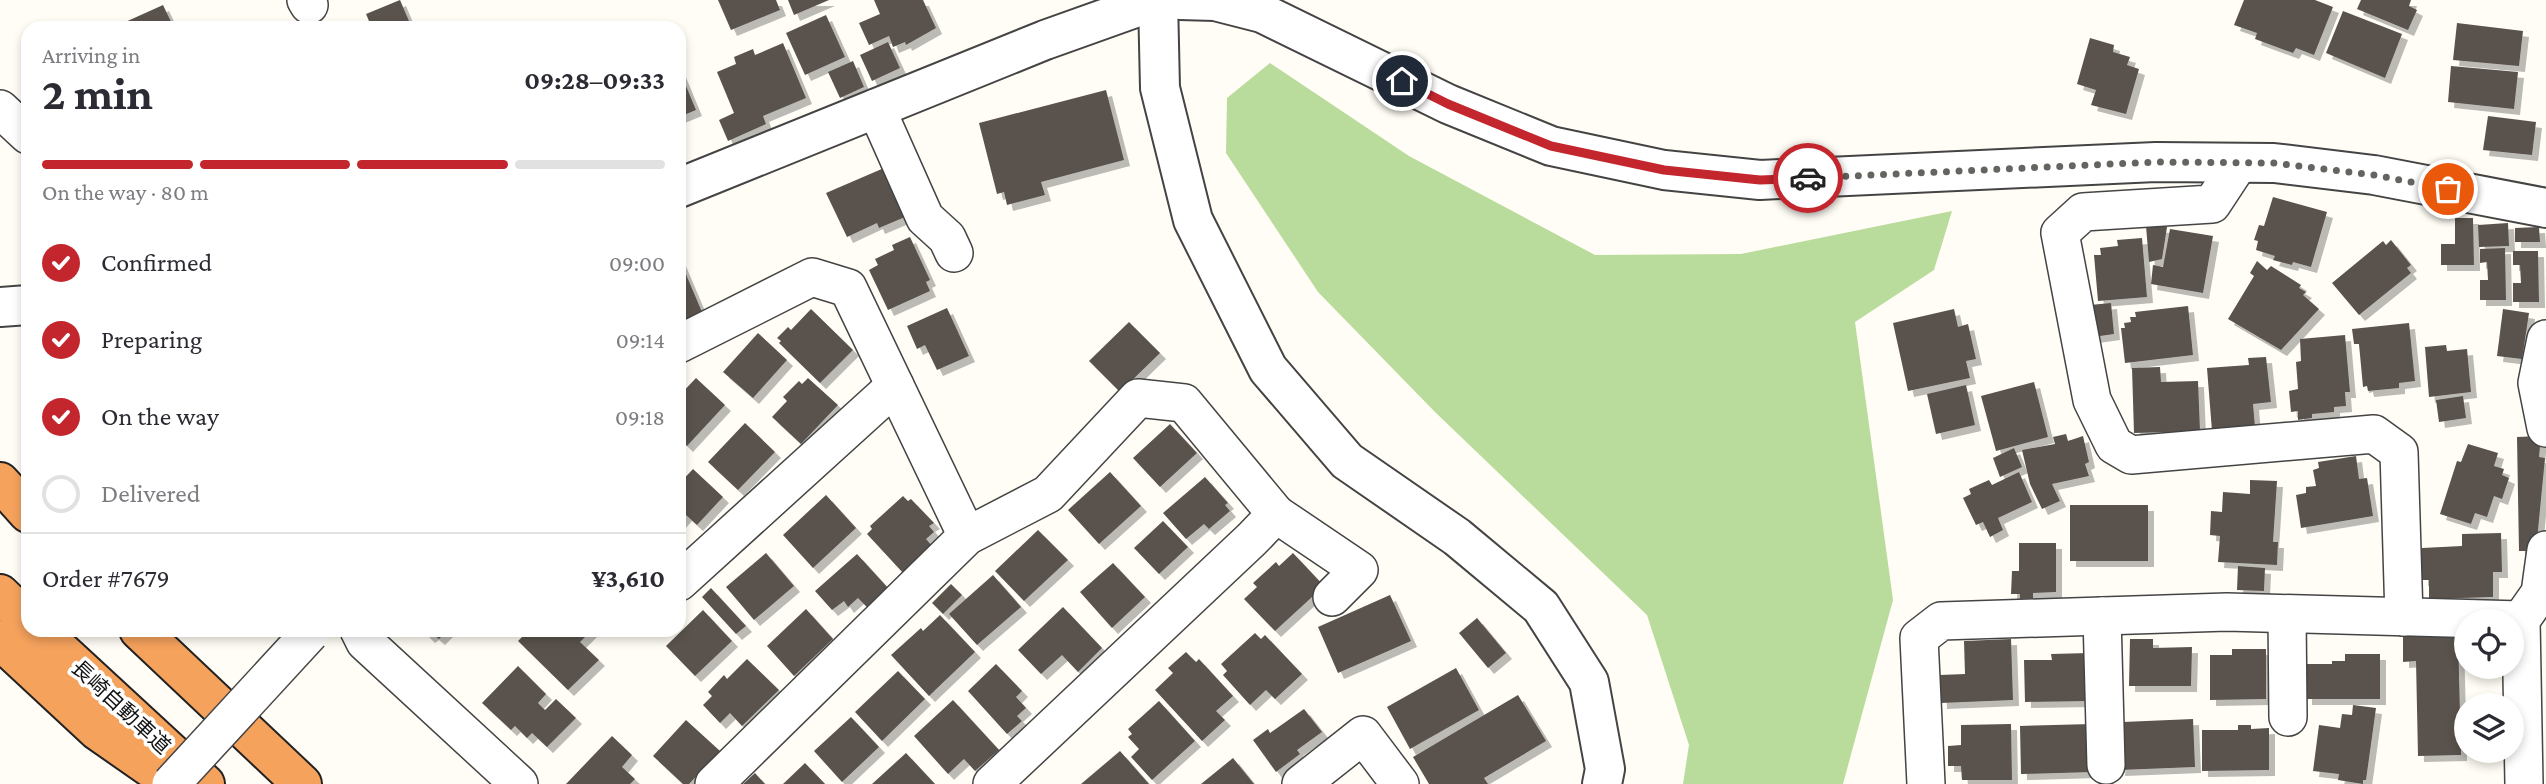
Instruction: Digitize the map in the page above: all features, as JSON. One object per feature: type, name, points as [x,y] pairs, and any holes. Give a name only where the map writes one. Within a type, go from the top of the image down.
[{"type":"highway","points":[[0,482],[21,505]]},
{"type":"highway","points":[[0,498],[21,518]]},
{"type":"highway","points":[[0,594],[21,614]]},
{"type":"highway","name":"長崎自動車道","points":[[46,637],[205,784]]},
{"type":"highway","points":[[146,637],[302,784]]},
{"type":"highway","points":[[0,640],[98,731],[173,784]]},
{"type":"street","points":[[686,185],[1045,40],[1158,0],[1160,88],[1193,220],[1268,369],[1347,461],[1457,537],[1541,607],[1589,682],[1605,769],[1602,784]]},
{"type":"street","points":[[1180,0],[1215,1],[1262,13],[1448,104],[1551,146],[1664,170],[1760,180],[2156,162],[2274,163],[2374,175],[2546,208]]},
{"type":"street","points":[[876,108],[925,218],[947,239],[954,253]]},
{"type":"street","points":[[0,109],[21,128]]},
{"type":"street","points":[[2239,163],[2212,204],[2082,212],[2060,233],[2092,400],[2114,445],[2131,454],[2374,433],[2399,452],[2404,617]]},
{"type":"street","points":[[686,340],[812,277],[848,288],[967,536]]},
{"type":"street","points":[[0,306],[21,305]]},
{"type":"street","points":[[2546,339],[2537,383],[2546,428]]},
{"type":"street","points":[[686,576],[895,386]]},
{"type":"street","points":[[715,784],[967,536],[1048,494],[1138,398],[1184,403],[1276,514],[1359,570],[1332,597]]},
{"type":"street","points":[[992,784],[1276,514]]},
{"type":"street","points":[[2524,616],[2540,593],[2546,550]]},
{"type":"street","points":[[1926,784],[1919,638],[1941,621],[2227,612],[2454,618]]},
{"type":"street","points":[[2287,614],[2288,717]]},
{"type":"street","points":[[2102,616],[2106,765]]},
{"type":"street","points":[[173,784],[309,637]]},
{"type":"street","points":[[362,637],[519,784]]},
{"type":"street","points":[[2522,679],[2524,784]]},
{"type":"street","points":[[1301,784],[1363,735],[1400,784]]},
{"type":"green space","points":[[1270,63],[1409,156],[1595,255],[1741,254],[1952,211],[1934,270],[1855,322],[1893,600],[1843,784],[1683,784],[1689,745],[1647,615],[1435,412],[1318,292],[1226,153],[1227,98]]},
{"type":"building","points":[[400,0],[409,21],[369,21],[366,14]]},
{"type":"building","points":[[718,0],[776,0],[780,10],[731,30]]},
{"type":"building","points":[[788,0],[829,0],[794,15]]},
{"type":"building","points":[[874,0],[923,0],[936,28],[906,45],[905,42],[893,47],[889,36],[869,45],[859,23],[880,14]]},
{"type":"building","points":[[2244,0],[2315,0],[2333,7],[2314,55],[2296,48],[2293,53],[2255,39],[2257,33],[2234,25]]},
{"type":"building","points":[[2361,0],[2411,0],[2409,6],[2417,10],[2408,30],[2357,9]]},
{"type":"building","points":[[163,5],[171,21],[128,21]]},
{"type":"building","points":[[2343,11],[2402,34],[2385,78],[2326,53]]},
{"type":"building","points":[[826,15],[845,57],[805,75],[786,33]]},
{"type":"building","points":[[2457,23],[2523,31],[2519,66],[2453,60]]},
{"type":"building","points":[[2090,38],[2114,45],[2113,52],[2130,57],[2127,65],[2139,69],[2126,114],[2091,105],[2096,90],[2077,84]]},
{"type":"building","points":[[888,42],[900,68],[872,81],[860,55]]},
{"type":"building","points":[[783,43],[806,98],[763,116],[766,124],[728,141],[719,120],[734,113],[717,72],[736,64],[734,57],[753,49],[755,55]]},
{"type":"building","points":[[853,61],[864,87],[840,98],[828,72]]},
{"type":"building","points":[[2451,66],[2518,72],[2514,109],[2448,102]]},
{"type":"building","points":[[686,86],[696,110],[686,114]]},
{"type":"building","points":[[1106,90],[1124,160],[1041,182],[1045,195],[1007,205],[1004,192],[997,194],[979,123]]},
{"type":"building","points":[[2488,116],[2536,122],[2532,155],[2483,150]]},
{"type":"building","points":[[884,168],[905,217],[879,228],[877,223],[847,237],[826,193]]},
{"type":"building","points":[[2273,197],[2327,212],[2311,267],[2273,260],[2275,256],[2256,250],[2258,241],[2254,240],[2259,225],[2264,226]]},
{"type":"building","points":[[2455,218],[2473,218],[2474,265],[2441,265],[2441,244],[2455,244]]},
{"type":"building","points":[[2508,223],[2509,246],[2479,247],[2478,225]]},
{"type":"building","points":[[2146,226],[2167,227],[2162,259],[2149,262]]},
{"type":"building","points":[[2539,227],[2540,242],[2515,242],[2515,228]]},
{"type":"building","points":[[2170,229],[2213,236],[2203,293],[2151,284],[2153,265],[2163,267]]},
{"type":"building","points":[[910,237],[930,280],[926,282],[930,291],[888,310],[869,270],[878,265],[875,259],[894,250],[892,245]]},
{"type":"building","points":[[2142,238],[2147,297],[2098,301],[2094,255],[2101,255],[2100,248],[2118,246],[2117,240]]},
{"type":"building","points":[[2391,240],[2411,265],[2407,268],[2411,273],[2359,315],[2332,283],[2383,241],[2386,245]]},
{"type":"building","points":[[2505,248],[2506,300],[2480,300],[2480,280],[2488,280],[2487,262],[2480,263],[2480,249]]},
{"type":"building","points":[[2513,251],[2538,251],[2539,302],[2513,302],[2513,283],[2521,283],[2520,265],[2513,265]]},
{"type":"building","points":[[2257,261],[2267,270],[2271,266],[2301,285],[2299,288],[2306,292],[2303,295],[2319,309],[2281,350],[2228,319],[2254,276],[2250,273]]},
{"type":"building","points":[[686,274],[702,312],[686,319]]},
{"type":"building","points":[[2111,303],[2114,334],[2093,337],[2090,305]]},
{"type":"building","points":[[2188,306],[2193,355],[2125,363],[2121,328],[2125,328],[2124,323],[2131,322],[2130,317],[2136,317],[2135,312]]},
{"type":"building","points":[[947,308],[969,356],[937,370],[925,345],[917,349],[907,326]]},
{"type":"building","points":[[811,309],[853,350],[820,383],[777,338],[788,327],[791,330]]},
{"type":"building","points":[[1954,309],[1958,327],[1968,324],[1976,359],[1966,361],[1970,378],[1908,391],[1893,323]]},
{"type":"building","points":[[2503,309],[2529,313],[2522,359],[2497,356]]},
{"type":"building","points":[[1129,322],[1160,353],[1120,392],[1089,361]]},
{"type":"building","points":[[2409,323],[2415,381],[2399,383],[2399,388],[2368,391],[2367,386],[2363,387],[2359,344],[2354,344],[2352,329]]},
{"type":"building","points":[[758,333],[787,360],[753,398],[723,372]]},
{"type":"building","points":[[2345,335],[2350,392],[2345,392],[2346,406],[2334,407],[2334,412],[2312,414],[2312,418],[2298,420],[2298,411],[2291,412],[2289,391],[2298,389],[2296,362],[2301,361],[2300,339]]},
{"type":"building","points":[[2446,345],[2447,351],[2467,349],[2471,392],[2429,397],[2425,347]]},
{"type":"building","points":[[2266,357],[2271,402],[2253,404],[2255,427],[2212,431],[2207,368],[2249,365],[2248,358]]},
{"type":"building","points":[[2160,367],[2161,382],[2198,381],[2200,431],[2134,433],[2132,368]]},
{"type":"building","points":[[696,378],[725,405],[687,446],[686,445],[686,389]]},
{"type":"building","points":[[808,378],[838,405],[801,444],[772,417],[787,401],[783,397],[799,381],[802,384]]},
{"type":"building","points":[[2034,382],[2048,437],[1996,451],[1981,396]]},
{"type":"building","points":[[1966,385],[1975,425],[1936,434],[1927,394]]},
{"type":"building","points":[[2463,396],[2466,418],[2439,422],[2436,400]]},
{"type":"building","points":[[745,423],[775,452],[738,490],[708,462]]},
{"type":"building","points":[[1170,424],[1197,453],[1160,487],[1133,458]]},
{"type":"building","points":[[2066,434],[2068,441],[2083,436],[2089,462],[2085,464],[2089,476],[2052,484],[2060,501],[2042,509],[2030,484],[2022,450],[2055,444],[2053,437]]},
{"type":"building","points":[[2541,436],[2539,457],[2545,458],[2536,551],[2519,551],[2517,437]]},
{"type":"building","points":[[2468,444],[2498,453],[2494,466],[2504,469],[2502,475],[2509,478],[2502,499],[2494,496],[2487,517],[2475,513],[2471,524],[2440,514],[2457,461],[2461,462]]},
{"type":"building","points":[[2014,448],[2022,467],[2000,477],[1993,458]]},
{"type":"building","points":[[2356,456],[2359,479],[2367,478],[2373,516],[2301,528],[2296,495],[2306,493],[2306,487],[2316,486],[2313,470],[2319,468],[2318,462]]},
{"type":"building","points":[[693,469],[723,497],[697,525],[686,515],[686,476]]},
{"type":"building","points":[[1110,472],[1141,506],[1099,544],[1068,510]]},
{"type":"building","points":[[2019,472],[2032,502],[1998,518],[2003,530],[1990,537],[1983,522],[1976,525],[1963,498],[1971,494],[1969,489],[1989,480],[1992,485]]},
{"type":"building","points":[[1205,477],[1228,503],[1225,505],[1230,511],[1209,529],[1204,524],[1186,539],[1163,513]]},
{"type":"building","points":[[2250,480],[2277,481],[2273,542],[2278,542],[2277,565],[2218,562],[2220,536],[2210,535],[2211,511],[2222,512],[2223,492],[2250,494]]},
{"type":"building","points":[[826,495],[856,528],[813,568],[783,535]]},
{"type":"building","points":[[903,496],[908,501],[911,499],[934,523],[929,526],[934,532],[926,539],[933,547],[904,574],[867,534],[872,529],[870,526]]},
{"type":"building","points":[[2070,505],[2148,505],[2148,561],[2070,561]]},
{"type":"building","points":[[1163,521],[1188,547],[1159,574],[1134,548]]},
{"type":"building","points":[[1038,530],[1068,560],[1024,601],[995,571]]},
{"type":"building","points":[[2501,533],[2502,572],[2493,572],[2493,597],[2429,599],[2429,580],[2422,580],[2422,548],[2462,546],[2462,534]]},
{"type":"building","points":[[2019,543],[2056,543],[2056,592],[2033,593],[2033,598],[2020,599],[2020,594],[2011,594],[2012,571],[2019,571]]},
{"type":"building","points":[[766,553],[794,586],[754,620],[726,587]]},
{"type":"building","points":[[1293,553],[1324,586],[1275,631],[1244,599],[1257,587],[1253,583],[1276,562],[1279,566]]},
{"type":"building","points":[[857,554],[888,588],[867,607],[858,598],[848,607],[844,601],[832,610],[815,591]]},
{"type":"building","points":[[1113,563],[1145,597],[1112,628],[1080,592]]},
{"type":"building","points":[[2238,566],[2265,568],[2264,591],[2237,590]]},
{"type":"building","points":[[993,575],[1021,607],[977,645],[949,614]]},
{"type":"building","points":[[951,584],[962,595],[943,614],[932,603]]},
{"type":"building","points":[[711,588],[746,626],[736,634],[702,597]]},
{"type":"building","points":[[1390,595],[1411,641],[1338,673],[1318,627]]},
{"type":"building","points":[[1063,607],[1102,648],[1078,672],[1062,655],[1041,674],[1018,650]]},
{"type":"building","points":[[806,609],[833,639],[794,676],[767,646]]},
{"type":"building","points":[[703,610],[732,641],[695,676],[666,646],[675,637],[686,637],[686,627]]},
{"type":"building","points":[[940,615],[975,652],[929,696],[891,655]]},
{"type":"building","points":[[1477,618],[1506,653],[1488,668],[1459,633]]},
{"type":"building","points":[[1255,633],[1261,639],[1265,635],[1302,674],[1275,699],[1266,690],[1250,705],[1223,675],[1227,671],[1221,664]]},
{"type":"building","points":[[2454,634],[2454,679],[2459,679],[2459,693],[2454,693],[2454,755],[2418,756],[2416,661],[2403,662],[2403,635]]},
{"type":"building","points":[[522,637],[585,637],[580,642],[599,660],[568,690],[518,641]]},
{"type":"building","points":[[2011,639],[2013,700],[1941,703],[1940,675],[1965,674],[1964,641]]},
{"type":"building","points":[[2130,639],[2153,639],[2153,648],[2192,647],[2191,686],[2129,686]]},
{"type":"building","points":[[2232,649],[2266,649],[2266,699],[2210,700],[2210,655],[2232,655]]},
{"type":"building","points":[[1186,652],[1196,662],[1199,659],[1233,696],[1216,711],[1225,720],[1202,741],[1155,690],[1173,673],[1168,668]]},
{"type":"building","points":[[2090,653],[2091,701],[2025,702],[2024,660],[2052,660],[2051,654]]},
{"type":"building","points":[[2345,654],[2380,654],[2380,699],[2306,699],[2306,664],[2345,661]]},
{"type":"building","points":[[747,659],[779,690],[742,726],[730,713],[720,723],[703,705],[712,696],[708,692],[724,675],[727,679]]},
{"type":"building","points":[[996,664],[1022,691],[1016,697],[1026,708],[1017,716],[1022,721],[1007,734],[968,691]]},
{"type":"building","points":[[518,666],[546,694],[538,703],[545,710],[556,699],[576,718],[547,747],[532,733],[527,738],[515,726],[511,730],[482,703]]},
{"type":"building","points":[[1456,668],[1479,710],[1410,749],[1387,707]]},
{"type":"building","points":[[898,671],[925,699],[882,741],[855,712]]},
{"type":"building","points":[[1518,695],[1546,741],[1484,778],[1488,784],[1429,784],[1413,757]]},
{"type":"building","points":[[953,700],[999,750],[975,771],[964,759],[948,774],[914,736]]},
{"type":"building","points":[[1159,701],[1195,741],[1152,780],[1131,757],[1139,749],[1128,737],[1132,734],[1128,729]]},
{"type":"building","points":[[2353,705],[2376,708],[2366,780],[2363,780],[2363,784],[2338,780],[2339,774],[2313,771],[2319,725],[2340,728],[2342,714],[2352,715]]},
{"type":"building","points":[[1304,709],[1322,732],[1297,750],[1300,754],[1276,772],[1253,740],[1268,729],[1270,733]]},
{"type":"building","points":[[851,717],[879,747],[842,782],[814,751]]},
{"type":"building","points":[[2193,719],[2195,767],[2119,770],[2123,722]]},
{"type":"building","points":[[686,720],[720,751],[689,784],[683,784],[653,756]]},
{"type":"building","points":[[2011,724],[2012,780],[1962,780],[1961,766],[1948,766],[1948,746],[1961,745],[1961,725]]},
{"type":"building","points":[[2092,724],[2092,772],[2021,774],[2020,726]]},
{"type":"building","points":[[2238,725],[2251,725],[2251,729],[2269,728],[2269,770],[2202,771],[2202,730],[2238,730]]},
{"type":"building","points":[[612,736],[632,755],[622,767],[635,779],[630,784],[566,784]]},
{"type":"building","points":[[1120,751],[1149,784],[1081,784]]},
{"type":"building","points":[[906,753],[935,784],[872,784]]},
{"type":"building","points":[[1233,758],[1254,784],[1201,784]]},
{"type":"building","points":[[805,763],[825,784],[783,784]]},
{"type":"building","points":[[755,773],[765,784],[743,784]]},
{"type":"way so far","points":[[1808,178],[2156,162],[2274,163],[2374,175],[2448,189]]},
{"type":"route","points":[[1402,81],[1448,104],[1551,146],[1664,170],[1760,180],[1808,178]]}]
